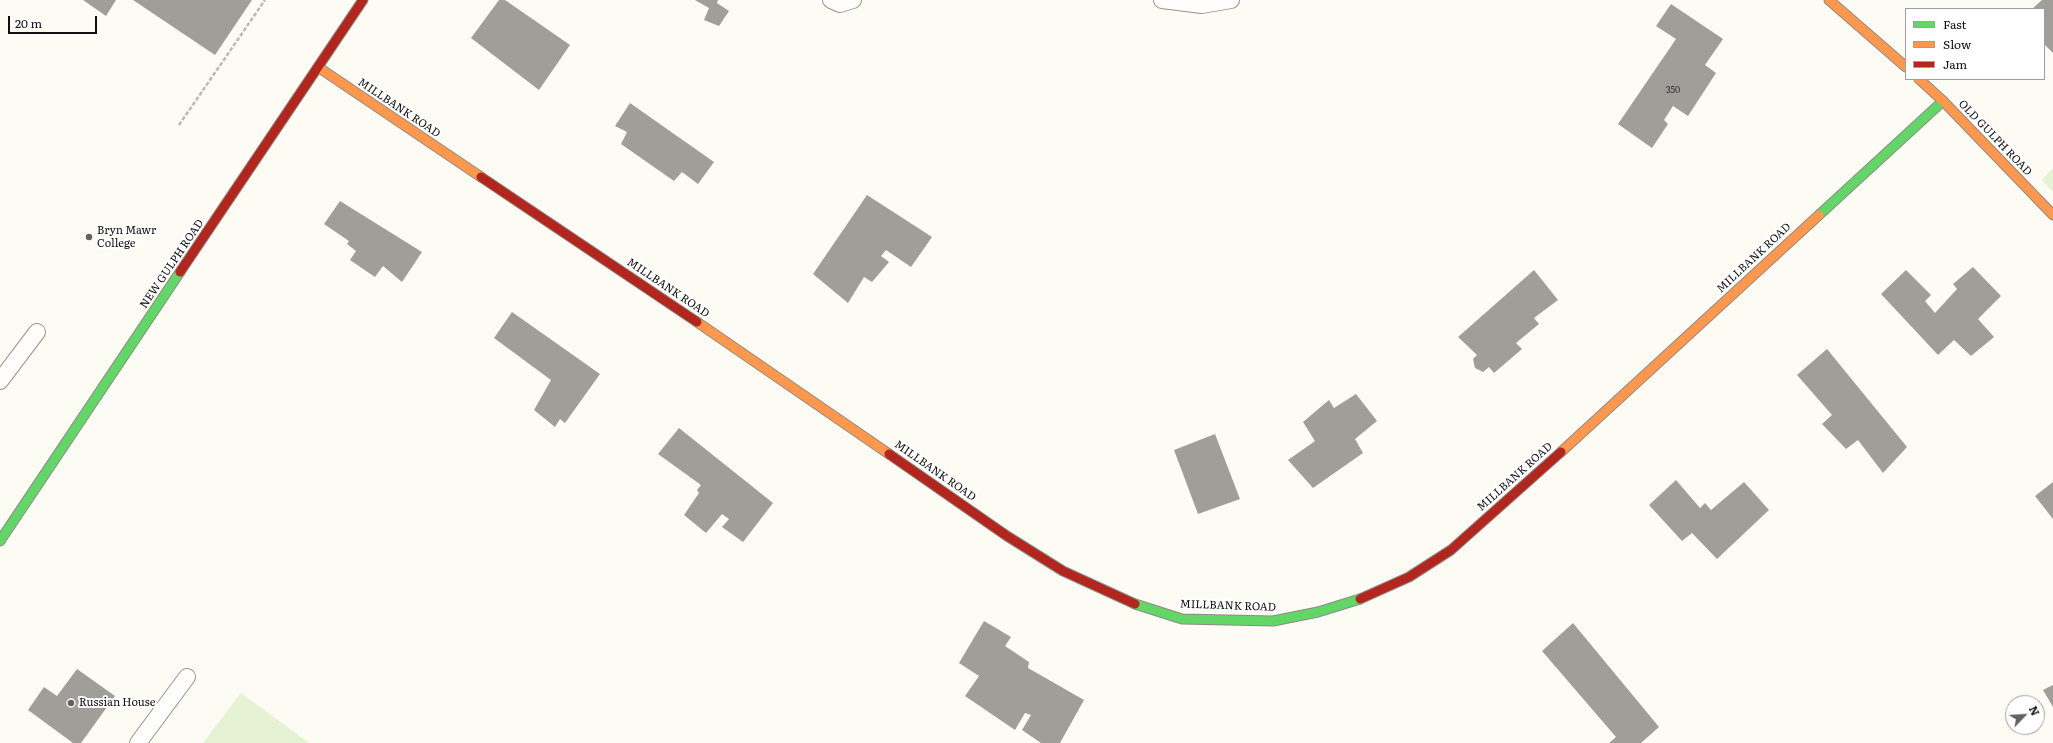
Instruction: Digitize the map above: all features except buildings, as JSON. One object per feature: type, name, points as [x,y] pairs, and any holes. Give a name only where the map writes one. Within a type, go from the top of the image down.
[{"type":"street","name":"NEW GULPH ROAD","points":[[0,540],[363,0]]},
{"type":"street","points":[[1829,0],[1905,66]]},
{"type":"street","name":"MILLBANK ROAD","points":[[318,68],[769,371],[1007,536],[1063,571],[1125,600],[1182,619],[1273,621],[1318,612],[1362,598],[1409,577],[1451,550],[1511,498],[1943,101]]},
{"type":"street","name":"OLD GULPH ROAD","points":[[1920,80],[1943,101],[2053,215]]},
{"type":"lane","points":[[831,0],[840,4],[853,0]]},
{"type":"lane","points":[[1162,0],[1202,5],[1231,0]]},
{"type":"lane","points":[[0,380],[37,332]]},
{"type":"lane","points":[[138,743],[187,677]]},
{"type":"path","points":[[179,125],[265,0]]},
{"type":"green space","points":[[2053,168],[2053,192],[2042,180]]},
{"type":"green space","points":[[241,693],[309,743],[203,743]]},
{"type":"traffic: fast","points":[[1819,215],[1943,101]]},
{"type":"traffic: fast","points":[[0,541],[180,272]]},
{"type":"traffic: fast","points":[[1135,604],[1182,619],[1273,621],[1318,612],[1360,599]]},
{"type":"traffic: slow","points":[[1829,0],[1905,66]]},
{"type":"traffic: slow","points":[[318,67],[481,177]]},
{"type":"traffic: slow","points":[[1920,80],[1943,101],[2053,215]]},
{"type":"traffic: slow","points":[[1561,452],[1819,215]]},
{"type":"traffic: slow","points":[[697,322],[889,454]]},
{"type":"traffic: jam","points":[[180,272],[363,0]]},
{"type":"traffic: jam","points":[[481,177],[697,322]]},
{"type":"traffic: jam","points":[[1360,599],[1409,577],[1451,550],[1561,452]]},
{"type":"traffic: jam","points":[[889,454],[1007,536],[1063,571],[1135,604]]},
{"type":"place","name":"Bryn Mawr College","points":[[89,237]]},
{"type":"place","name":"Russian House","points":[[71,703]]}]
